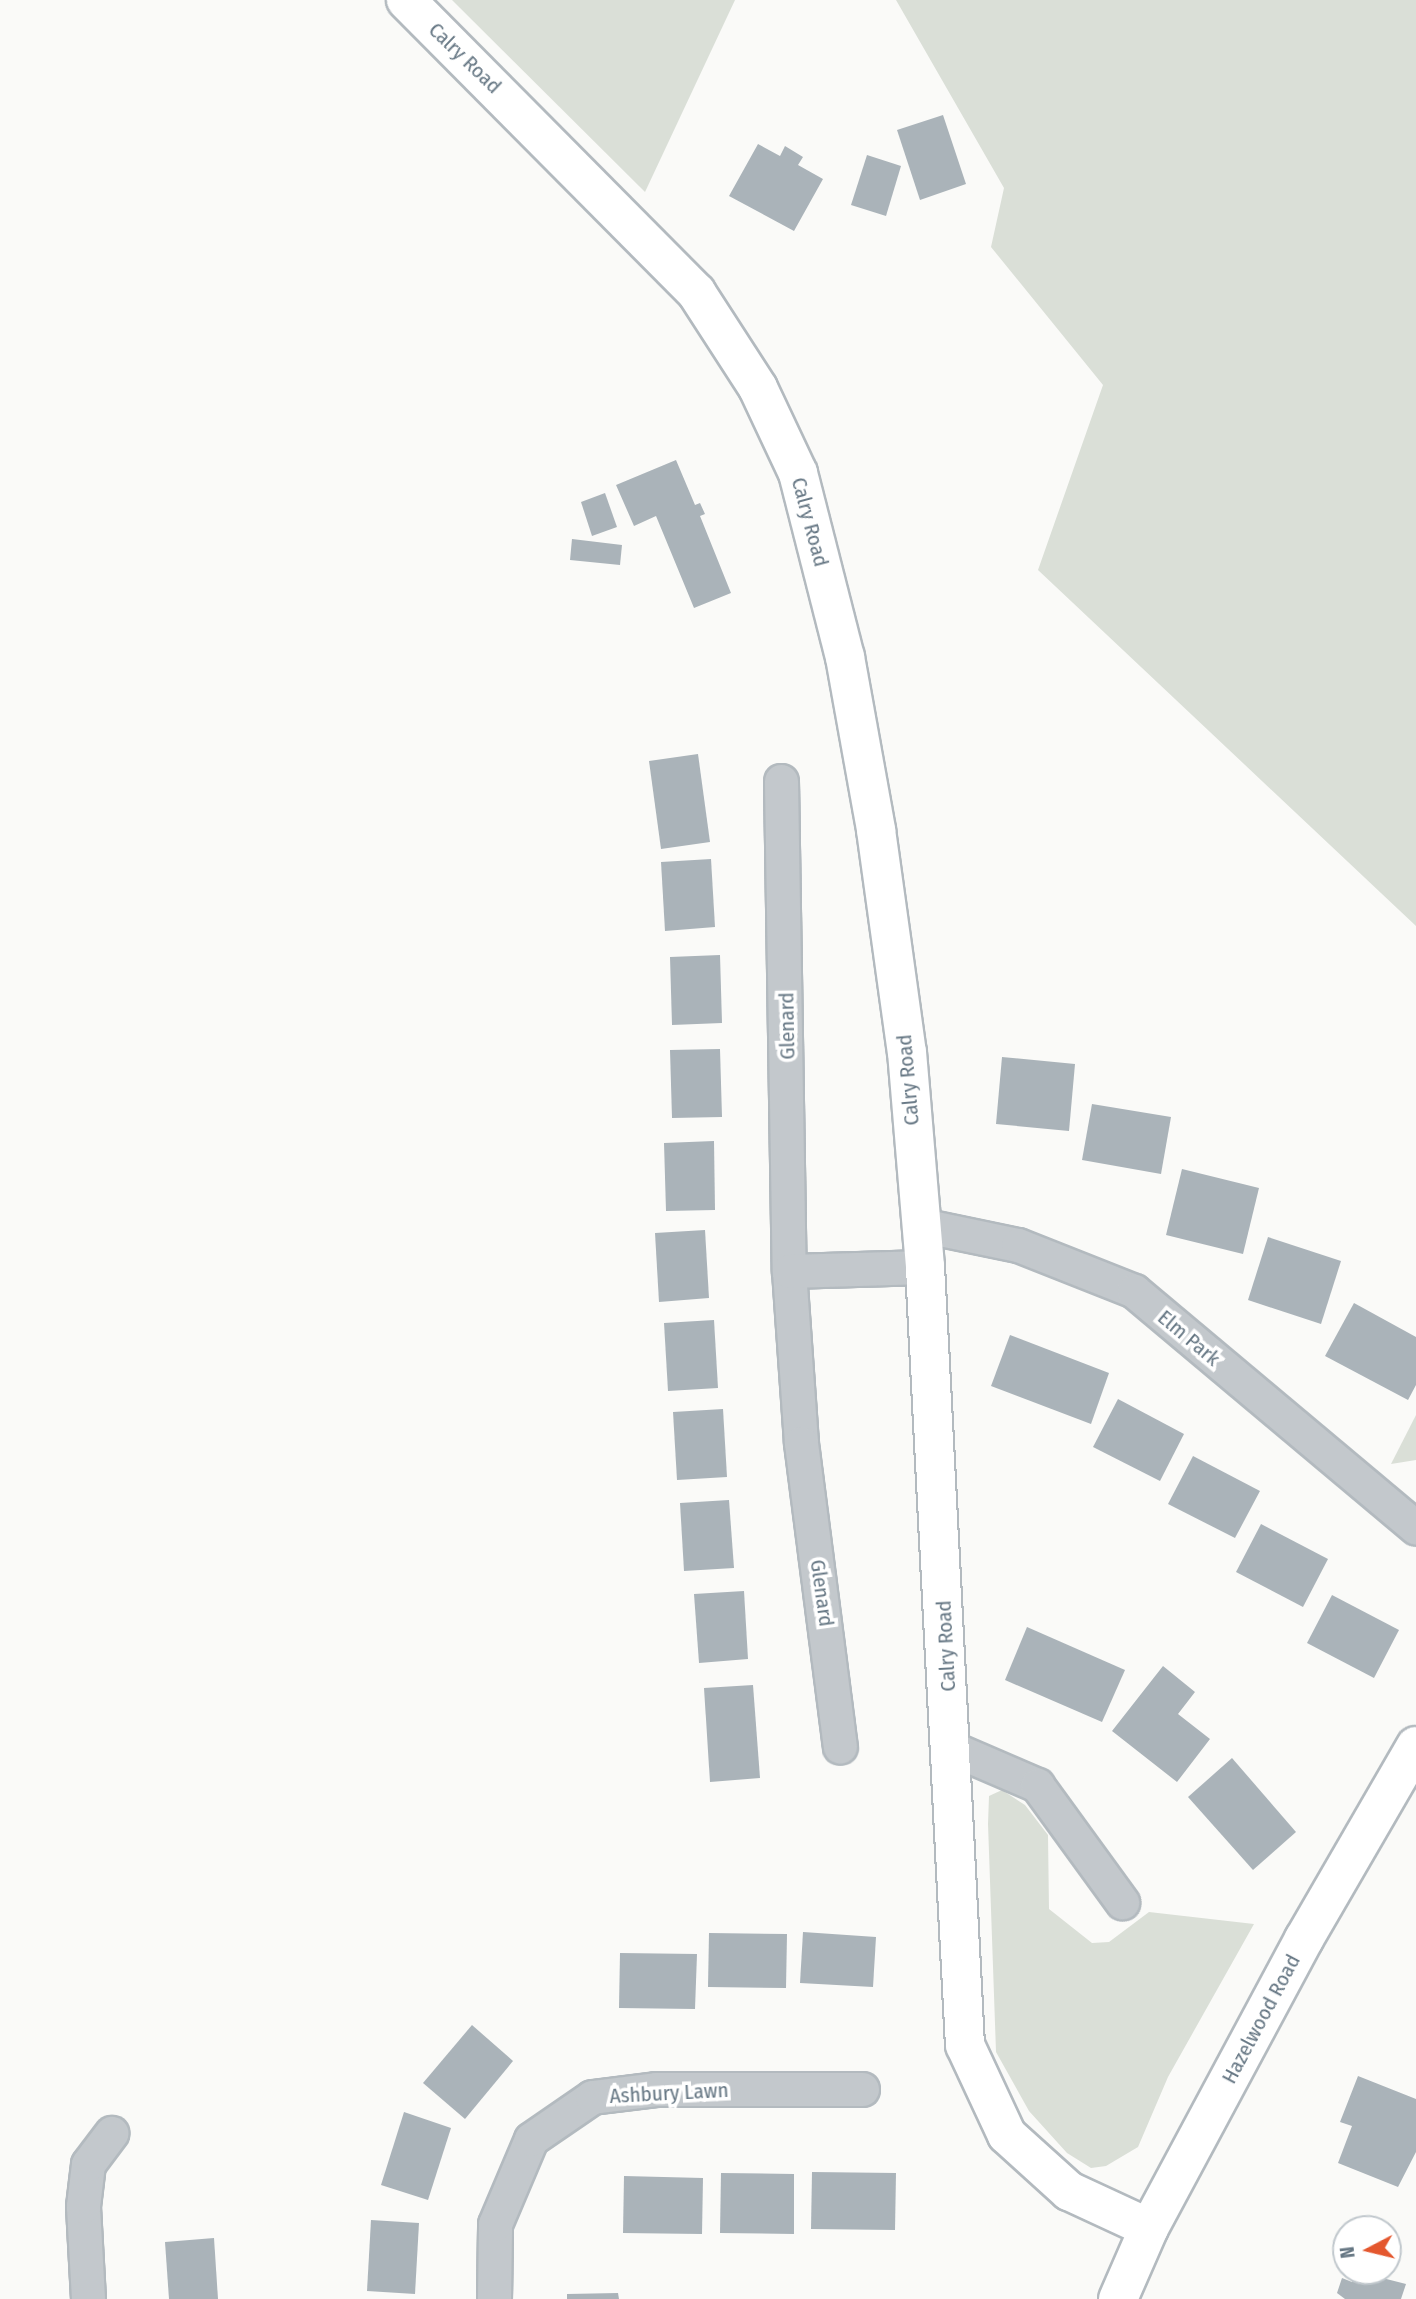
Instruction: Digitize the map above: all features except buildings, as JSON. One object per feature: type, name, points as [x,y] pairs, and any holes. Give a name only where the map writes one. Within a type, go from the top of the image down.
[{"type":"main road","name":"Calry Road","points":[[406,0],[696,292],[758,388],[797,473],[845,657],[876,830],[907,1052],[925,1267],[965,2045],[1007,2135],[1069,2191],[1149,2228]]},
{"type":"main road","name":"Hazelwood Road","points":[[1118,2299],[1149,2228],[1304,1939],[1416,1746]]},
{"type":"street","name":"Glenard","points":[[781,781],[789,1271],[801,1443],[840,1747]]},
{"type":"street","name":"Elm Park","points":[[921,1225],[1018,1245],[1134,1291],[1416,1528]]},
{"type":"street","points":[[789,1271],[925,1267]]},
{"type":"street","points":[[951,1748],[1037,1785],[1122,1902]]},
{"type":"street","name":"Ashbury Lawn","points":[[494,2299],[495,2224],[531,2139],[592,2097],[656,2089],[862,2088]]},
{"type":"street","points":[[88,2299],[83,2206],[88,2164],[111,2133]]},
{"type":"shaded area","points":[[452,0],[735,0],[645,192]]},
{"type":"shaded area","points":[[896,0],[1416,0],[1416,926],[1038,570],[1103,385],[991,247],[1004,188]]},
{"type":"shaded area","points":[[1416,1415],[1416,1460],[1391,1464]]},
{"type":"shaded area","points":[[1002,1790],[1025,1805],[1048,1835],[1049,1909],[1092,1943],[1109,1942],[1149,1912],[1254,1924],[1168,2077],[1138,2147],[1106,2166],[1091,2168],[1067,2153],[1029,2111],[996,2052],[988,1824],[989,1796]]}]
